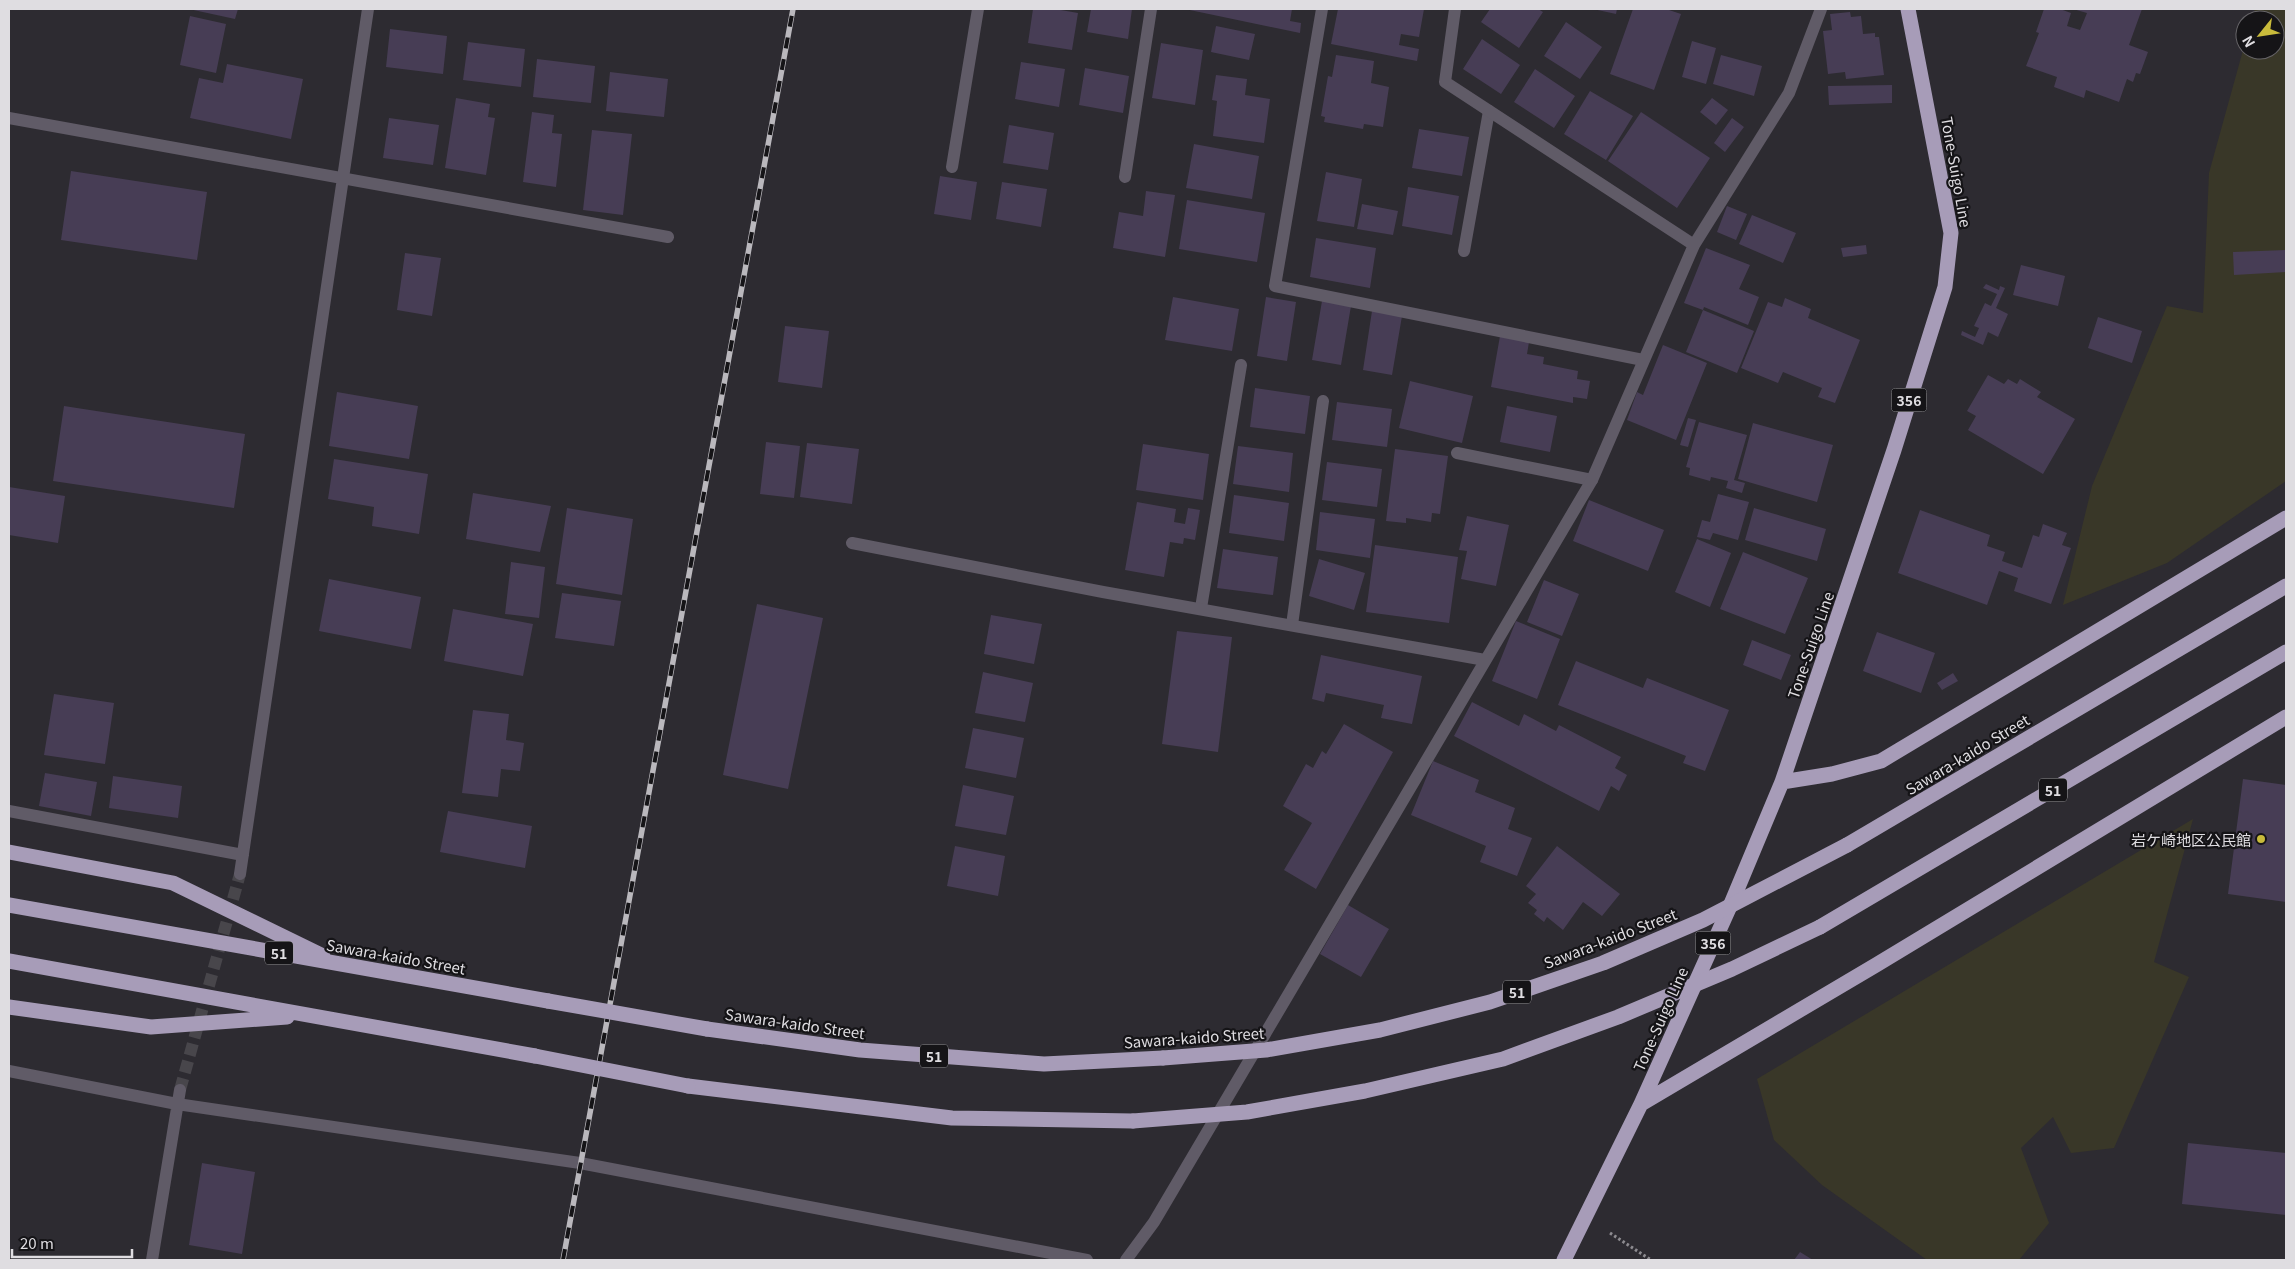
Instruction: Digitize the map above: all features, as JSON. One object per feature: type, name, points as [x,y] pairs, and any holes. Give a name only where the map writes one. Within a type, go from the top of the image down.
[{"type":"highway","name":"Tone-Suigo Line","points":[[1564,1260],[1640,1104],[1730,904],[1782,782],[1894,450],[1945,287],[1951,233],[1908,9]]},
{"type":"highway","points":[[1782,782],[1832,774],[1881,761],[2286,518]]},
{"type":"highway","name":"Sawara-kaido Street","points":[[9,905],[548,1001],[707,1028],[860,1050],[1044,1064],[1163,1058],[1266,1050],[1380,1030],[1490,1002],[1603,963],[1703,920],[1847,846],[2286,586]]},
{"type":"highway","name":"51","points":[[9,961],[536,1056],[688,1086],[952,1118],[1133,1121],[1247,1112],[1365,1091],[1503,1059],[1618,1017],[1732,969],[1820,927],[2286,652]]},
{"type":"highway","points":[[1640,1104],[1876,965],[2286,717]]},
{"type":"highway","points":[[9,852],[173,883],[340,964]]},
{"type":"highway","points":[[9,1007],[151,1027],[311,1015]]},
{"type":"street","points":[[240,874],[368,9]]},
{"type":"street","points":[[952,167],[978,9]]},
{"type":"street","points":[[1125,176],[1151,9]]},
{"type":"street","points":[[1322,9],[1275,286],[1643,360]]},
{"type":"street","points":[[1455,9],[1445,82],[1694,245]]},
{"type":"street","points":[[1126,1260],[1154,1222],[1592,480],[1694,245],[1789,93],[1821,9]]},
{"type":"street","points":[[1464,251],[1489,111]]},
{"type":"street","points":[[9,118],[668,237]]},
{"type":"street","points":[[1201,608],[1241,365]]},
{"type":"street","points":[[1292,625],[1322,401]]},
{"type":"street","points":[[1457,453],[1592,480]]},
{"type":"street","points":[[852,543],[1103,592],[1485,660]]},
{"type":"street","points":[[9,812],[243,855]]},
{"type":"street","points":[[9,1071],[178,1104],[580,1163],[1087,1260]]},
{"type":"street","points":[[152,1260],[180,1090]]},
{"type":"path","points":[[1585,1216],[1650,1260]]},
{"type":"shaded area","points":[[2286,9],[2286,481],[2167,563],[2063,605],[2092,486],[2167,306],[2203,313],[2209,173],[2240,60],[2285,60],[2285,10],[2255,10]]},
{"type":"shaded area","points":[[2193,819],[2154,962],[2189,977],[2114,1148],[2071,1153],[2053,1117],[2021,1148],[2049,1223],[2019,1260],[1927,1260],[1822,1185],[1774,1140],[1757,1079]]},
{"type":"building","points":[[189,9],[238,9],[235,19]]},
{"type":"building","points":[[1033,9],[1055,9],[1078,13],[1072,50],[1028,43]]},
{"type":"building","points":[[1091,9],[1132,9],[1128,39],[1087,32]]},
{"type":"building","points":[[1185,9],[1292,9],[1290,21],[1301,23],[1300,33]]},
{"type":"building","points":[[1338,9],[1424,9],[1419,37],[1401,34],[1399,45],[1419,49],[1417,61],[1331,44]]},
{"type":"building","points":[[1490,9],[1538,9],[1543,12],[1519,48],[1481,22]]},
{"type":"building","points":[[1593,9],[1617,9],[1616,14]]},
{"type":"building","points":[[1633,9],[1666,9],[1681,14],[1654,90],[1610,74]]},
{"type":"building","points":[[2044,9],[2060,9],[2071,13],[2067,26],[2080,30],[2087,13],[2073,9],[2142,9],[2129,45],[2148,52],[2140,74],[2136,73],[2133,82],[2127,79],[2119,102],[2086,90],[2084,98],[2054,87],[2057,77],[2026,66],[2039,33],[2036,32]]},
{"type":"building","points":[[1850,12],[1851,17],[1861,16],[1863,34],[1875,33],[1875,37],[1879,37],[1884,75],[1846,79],[1845,72],[1828,74],[1823,31],[1832,30],[1830,14]]},
{"type":"building","points":[[190,16],[226,24],[216,73],[180,65]]},
{"type":"building","points":[[1566,22],[1602,47],[1580,79],[1544,56]]},
{"type":"building","points":[[1216,26],[1255,34],[1249,60],[1211,52]]},
{"type":"building","points":[[390,29],[447,36],[443,74],[386,67]]},
{"type":"building","points":[[1482,39],[1520,65],[1501,94],[1463,69]]},
{"type":"building","points":[[1692,41],[1716,48],[1706,84],[1682,77]]},
{"type":"building","points":[[468,42],[525,49],[521,87],[463,80]]},
{"type":"building","points":[[1161,43],[1203,50],[1195,105],[1152,98]]},
{"type":"building","points":[[1336,55],[1374,61],[1371,83],[1389,87],[1383,127],[1364,124],[1363,129],[1324,122],[1325,117],[1321,116],[1328,76],[1332,77]]},
{"type":"building","points":[[1721,55],[1762,66],[1754,96],[1713,84]]},
{"type":"building","points":[[537,59],[595,66],[591,103],[533,97]]},
{"type":"building","points":[[1021,62],[1065,69],[1059,107],[1015,99]]},
{"type":"building","points":[[227,64],[303,79],[291,139],[190,118],[199,78],[223,83]]},
{"type":"building","points":[[1085,68],[1129,76],[1123,113],[1079,105]]},
{"type":"building","points":[[1535,69],[1575,96],[1554,128],[1514,102]]},
{"type":"building","points":[[610,72],[668,79],[664,117],[606,111]]},
{"type":"building","points":[[1216,75],[1247,79],[1245,95],[1270,99],[1264,143],[1213,136],[1217,101],[1212,100]]},
{"type":"building","points":[[1892,85],[1892,103],[1829,105],[1828,86]]},
{"type":"building","points":[[1590,91],[1633,116],[1606,160],[1564,134]]},
{"type":"building","points":[[456,98],[490,104],[488,117],[495,118],[486,175],[445,168]]},
{"type":"building","points":[[1712,98],[1728,110],[1716,125],[1700,112]]},
{"type":"building","points":[[532,112],[554,115],[552,133],[562,134],[556,187],[523,182]]},
{"type":"building","points":[[1641,112],[1710,158],[1677,208],[1608,161]]},
{"type":"building","points":[[389,118],[439,125],[433,165],[383,158]]},
{"type":"building","points":[[1732,118],[1744,127],[1725,152],[1714,143]]},
{"type":"building","points":[[1009,125],[1054,133],[1048,170],[1003,163]]},
{"type":"building","points":[[1419,129],[1469,137],[1462,176],[1412,168]]},
{"type":"building","points":[[592,130],[632,134],[623,215],[583,210]]},
{"type":"building","points":[[1194,144],[1259,156],[1252,199],[1186,188]]},
{"type":"building","points":[[71,171],[207,192],[197,260],[61,240]]},
{"type":"building","points":[[1326,172],[1362,179],[1354,227],[1317,221]]},
{"type":"building","points":[[940,176],[977,182],[971,220],[934,214]]},
{"type":"building","points":[[1002,182],[1047,189],[1041,227],[996,219]]},
{"type":"building","points":[[1408,187],[1459,196],[1452,235],[1402,226]]},
{"type":"building","points":[[1146,191],[1175,195],[1165,257],[1113,248],[1119,212],[1143,216]]},
{"type":"building","points":[[1187,200],[1265,213],[1257,262],[1179,249]]},
{"type":"building","points":[[1362,204],[1398,211],[1393,235],[1357,229]]},
{"type":"building","points":[[1727,206],[1747,214],[1736,240],[1717,232]]},
{"type":"building","points":[[1752,215],[1796,233],[1783,263],[1739,244]]},
{"type":"building","points":[[1316,238],[1376,248],[1370,288],[1310,277]]},
{"type":"building","points":[[1866,245],[1867,254],[1843,257],[1841,248]]},
{"type":"building","points":[[1706,248],[1750,265],[1739,289],[1759,297],[1748,325],[1704,307],[1703,310],[1684,303]]},
{"type":"building","points":[[2286,250],[2286,272],[2234,275],[2233,252]]},
{"type":"building","points":[[405,253],[441,258],[432,316],[397,310]]},
{"type":"building","points":[[2021,265],[2065,276],[2058,306],[2013,295]]},
{"type":"building","points":[[1986,284],[1999,290],[2000,286],[2005,288],[1996,308],[2008,314],[1998,337],[1988,332],[1983,345],[1961,335],[1962,331],[1975,337],[1979,328],[1974,326],[1985,303],[1991,306],[1997,294],[1983,288]]},
{"type":"building","points":[[1173,297],[1239,309],[1232,351],[1165,340]]},
{"type":"building","points":[[1266,297],[1296,302],[1287,361],[1257,356]]},
{"type":"building","points":[[1785,298],[1811,309],[1808,318],[1860,340],[1835,403],[1818,397],[1822,388],[1783,372],[1778,383],[1741,368],[1768,302],[1782,307]]},
{"type":"building","points":[[1322,301],[1351,306],[1341,365],[1312,360]]},
{"type":"building","points":[[1703,310],[1754,331],[1737,373],[1686,352]]},
{"type":"building","points":[[1372,311],[1402,316],[1392,375],[1363,370]]},
{"type":"building","points":[[2098,317],[2142,331],[2132,363],[2088,348]]},
{"type":"building","points":[[785,326],[829,331],[822,388],[778,382]]},
{"type":"building","points":[[1500,336],[1529,342],[1527,354],[1544,357],[1543,364],[1578,371],[1577,379],[1590,381],[1587,399],[1573,397],[1573,403],[1491,387]]},
{"type":"building","points":[[1663,345],[1707,363],[1676,440],[1627,420],[1637,392],[1643,395]]},
{"type":"building","points":[[1988,375],[2004,384],[2008,379],[2017,384],[2020,379],[2041,392],[2037,397],[2075,419],[2043,474],[1968,430],[1976,416],[1967,411]]},
{"type":"building","points":[[1410,381],[1473,396],[1462,443],[1399,428]]},
{"type":"building","points":[[1255,388],[1310,396],[1305,434],[1250,427]]},
{"type":"building","points":[[337,392],[418,406],[409,459],[329,446]]},
{"type":"building","points":[[1337,402],[1392,409],[1387,447],[1332,440]]},
{"type":"building","points":[[64,406],[245,434],[234,508],[53,481]]},
{"type":"building","points":[[1507,406],[1557,416],[1550,452],[1500,442]]},
{"type":"building","points":[[1688,418],[1696,420],[1688,447],[1680,445]]},
{"type":"building","points":[[1699,422],[1747,435],[1734,480],[1745,483],[1742,493],[1726,488],[1728,481],[1711,477],[1710,481],[1689,475],[1690,468],[1686,467]]},
{"type":"building","points":[[1753,423],[1833,445],[1817,502],[1738,479]]},
{"type":"building","points":[[766,442],[800,446],[794,498],[760,494]]},
{"type":"building","points":[[807,443],[859,449],[852,504],[800,497]]},
{"type":"building","points":[[1143,444],[1209,454],[1203,500],[1136,490]]},
{"type":"building","points":[[1238,446],[1293,453],[1289,492],[1233,484]]},
{"type":"building","points":[[1395,449],[1448,456],[1440,514],[1432,513],[1431,522],[1406,518],[1406,523],[1386,521]]},
{"type":"building","points":[[334,459],[428,474],[419,534],[372,526],[374,507],[328,499]]},
{"type":"building","points":[[1327,462],[1382,469],[1377,507],[1322,500]]},
{"type":"building","points":[[9,487],[65,496],[58,543],[9,535]]},
{"type":"building","points":[[473,493],[551,506],[540,552],[466,539]]},
{"type":"building","points":[[1718,494],[1749,502],[1738,540],[1713,533],[1710,540],[1697,537],[1702,520],[1710,522]]},
{"type":"building","points":[[1234,495],[1289,503],[1284,541],[1229,533]]},
{"type":"building","points":[[1589,500],[1664,530],[1648,571],[1573,541]]},
{"type":"building","points":[[1137,502],[1176,509],[1174,522],[1185,524],[1188,508],[1200,510],[1195,540],[1184,538],[1183,544],[1170,542],[1164,577],[1125,570]]},
{"type":"building","points":[[567,508],[633,519],[622,595],[556,584]]},
{"type":"building","points":[[1754,508],[1826,529],[1817,561],[1745,540]]},
{"type":"building","points":[[1920,510],[1990,535],[1987,546],[2005,552],[2002,561],[2022,568],[2033,535],[2039,537],[2043,524],[2067,533],[2062,545],[2071,548],[2051,604],[2014,591],[2018,578],[1999,571],[1987,605],[1898,573]]},
{"type":"building","points":[[1320,512],[1375,519],[1370,558],[1316,550]]},
{"type":"building","points":[[1467,516],[1509,525],[1496,586],[1461,579],[1467,551],[1459,550]]},
{"type":"building","points":[[1697,539],[1731,553],[1710,607],[1675,592]]},
{"type":"building","points":[[1375,545],[1458,557],[1449,623],[1366,612]]},
{"type":"building","points":[[1223,549],[1278,557],[1273,595],[1217,588]]},
{"type":"building","points":[[1743,552],[1808,578],[1785,634],[1720,609]]},
{"type":"building","points":[[1319,559],[1365,573],[1354,610],[1309,596]]},
{"type":"building","points":[[511,562],[545,567],[539,618],[505,614]]},
{"type":"building","points":[[329,579],[421,597],[411,649],[319,631]]},
{"type":"building","points":[[1544,580],[1579,594],[1562,636],[1527,622]]},
{"type":"building","points":[[562,593],[621,601],[614,646],[555,638]]},
{"type":"building","points":[[757,604],[823,618],[788,789],[723,775]]},
{"type":"building","points":[[453,609],[533,624],[523,676],[444,661]]},
{"type":"building","points":[[991,615],[1042,624],[1034,664],[984,654]]},
{"type":"building","points":[[1516,621],[1560,639],[1537,699],[1492,681]]},
{"type":"building","points":[[1177,631],[1232,637],[1218,752],[1162,744]]},
{"type":"building","points":[[1877,632],[1935,653],[1921,693],[1863,671]]},
{"type":"building","points":[[1752,640],[1791,655],[1781,680],[1743,665]]},
{"type":"building","points":[[1321,655],[1422,676],[1412,724],[1381,718],[1384,705],[1326,693],[1324,702],[1312,699]]},
{"type":"building","points":[[1576,661],[1643,688],[1647,678],[1729,710],[1705,771],[1683,763],[1686,756],[1558,705]]},
{"type":"building","points":[[983,672],[1033,683],[1025,722],[975,713]]},
{"type":"building","points":[[1953,673],[1958,681],[1942,690],[1937,683]]},
{"type":"building","points":[[54,694],[114,703],[105,764],[44,755]]},
{"type":"building","points":[[1472,702],[1519,726],[1524,714],[1556,731],[1559,725],[1621,757],[1615,768],[1627,775],[1619,791],[1611,786],[1599,811],[1454,736]]},
{"type":"building","points":[[473,710],[509,714],[506,740],[524,743],[520,771],[501,769],[498,797],[462,793]]},
{"type":"building","points":[[1344,724],[1393,752],[1316,889],[1284,870],[1312,823],[1283,806],[1306,764],[1313,768],[1322,751],[1326,754]]},
{"type":"building","points":[[973,728],[1024,738],[1016,778],[965,768]]},
{"type":"building","points":[[1433,761],[1479,780],[1475,792],[1515,808],[1508,829],[1532,838],[1517,876],[1480,862],[1486,846],[1411,815]]},
{"type":"building","points":[[45,773],[97,782],[91,816],[39,806]]},
{"type":"building","points":[[113,776],[182,786],[178,818],[109,808]]},
{"type":"building","name":"岩ケ崎地区公民館","points":[[2243,779],[2286,785],[2286,902],[2228,894]]},
{"type":"building","points":[[963,785],[1014,796],[1006,835],[955,826]]},
{"type":"building","points":[[448,811],[532,826],[525,868],[440,852]]},
{"type":"building","points":[[955,846],[1005,856],[998,896],[947,886]]},
{"type":"building","points":[[1557,846],[1620,894],[1602,916],[1583,902],[1563,930],[1547,917],[1544,922],[1534,914],[1537,910],[1528,903],[1536,894],[1526,886]]},
{"type":"building","points":[[1348,905],[1389,929],[1361,977],[1320,954]]},
{"type":"building","points":[[2188,1143],[2286,1153],[2286,1215],[2182,1204]]},
{"type":"building","points":[[202,1163],[255,1172],[242,1254],[189,1245]]},
{"type":"building","points":[[1800,1252],[1813,1260],[1794,1260]]},
{"type":"tunnel","points":[[180,1090],[240,874]]},
{"type":"railway","points":[[563,1260],[793,9]]},
{"type":"place","name":"岩ケ崎地区公民館","points":[[2261,839]]}]
